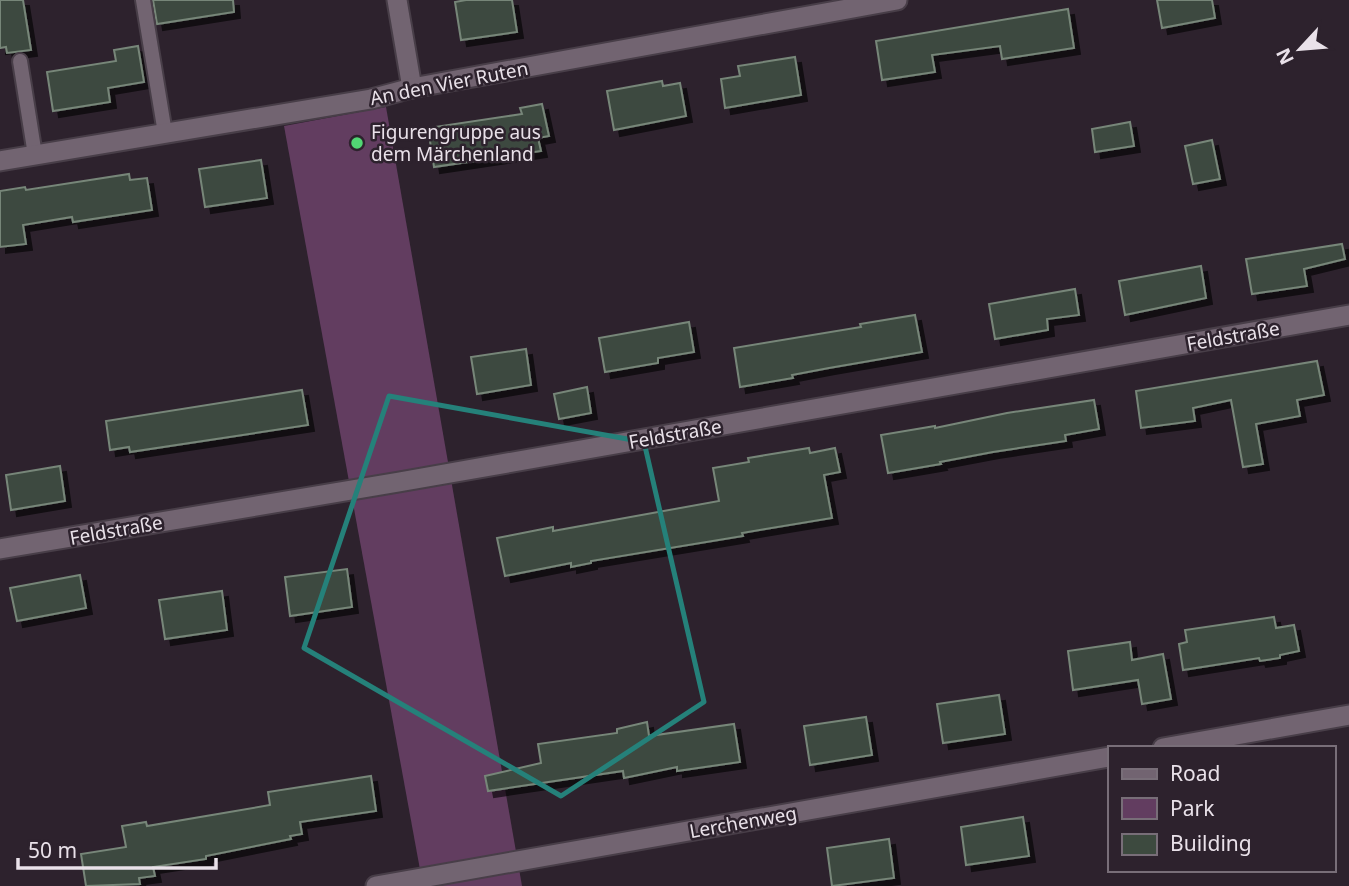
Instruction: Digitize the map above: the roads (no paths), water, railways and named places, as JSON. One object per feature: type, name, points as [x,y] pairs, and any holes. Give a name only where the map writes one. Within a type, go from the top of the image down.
[{"type":"street","points":[[397,0],[412,88]]},
{"type":"street","name":"An den Vier Ruten","points":[[0,161],[371,99],[412,88],[897,0]]},
{"type":"street","name":"Feldstraße","points":[[0,549],[399,482],[1349,315]]},
{"type":"street","points":[[1174,746],[1349,715]]},
{"type":"street","name":"Lerchenweg","points":[[376,886],[1108,757]]},
{"type":"lane","points":[[143,0],[165,133]]},
{"type":"lane","points":[[20,61],[35,155]]},
{"type":"place","name":"Figurengruppe aus dem Märchenland","points":[[357,143]]}]
